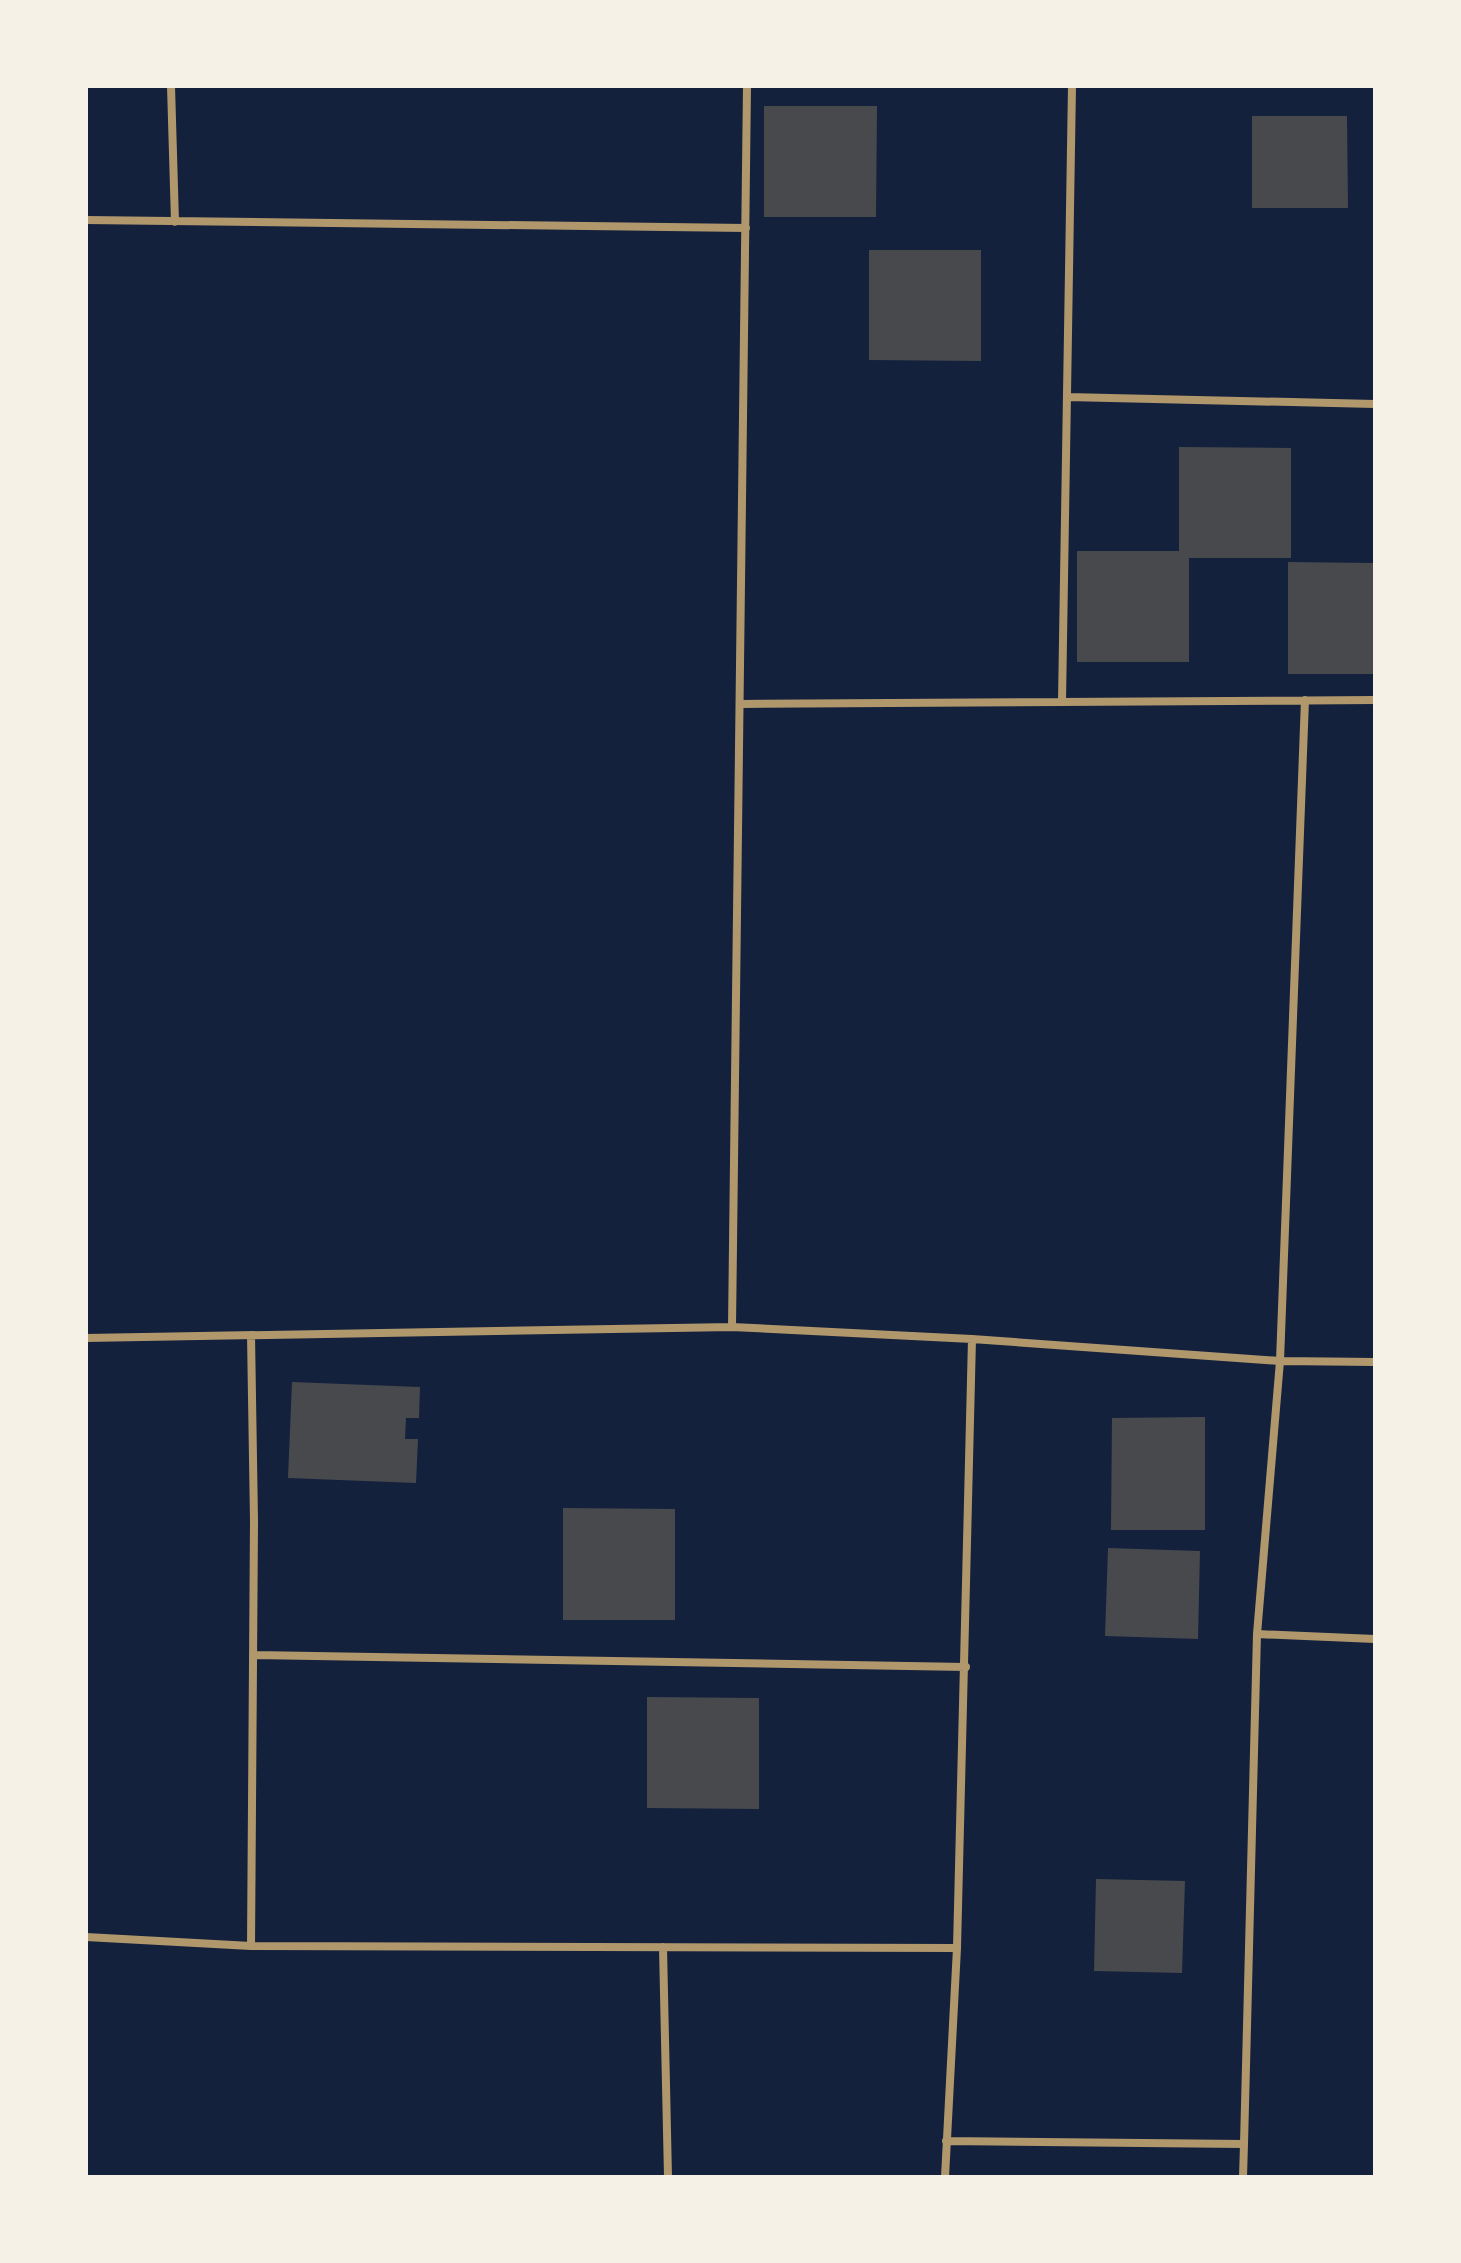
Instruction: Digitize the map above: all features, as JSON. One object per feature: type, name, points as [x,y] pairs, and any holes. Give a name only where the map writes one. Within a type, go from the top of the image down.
[{"type":"street","points":[[171,86],[175,222]]},
{"type":"street","points":[[732,1327],[747,86]]},
{"type":"street","points":[[1062,702],[1072,86]]},
{"type":"street","points":[[86,220],[746,228]]},
{"type":"street","points":[[1067,397],[1375,404]]},
{"type":"street","points":[[1243,2177],[1257,1634],[1280,1361],[1305,700]]},
{"type":"street","points":[[740,704],[1375,700]]},
{"type":"street","points":[[86,1338],[732,1327],[972,1339],[1280,1361],[1375,1362]]},
{"type":"street","points":[[251,1335],[254,1521],[251,1946]]},
{"type":"street","points":[[945,2177],[957,1948],[972,1339]]},
{"type":"street","points":[[1257,1634],[1375,1639]]},
{"type":"street","points":[[253,1655],[966,1667]]},
{"type":"street","points":[[86,1937],[251,1946],[957,1948]]},
{"type":"street","points":[[663,1947],[668,2177]]},
{"type":"street","points":[[946,2141],[1244,2144]]},
{"type":"building","points":[[764,106],[877,106],[876,217],[764,217]]},
{"type":"building","points":[[1252,116],[1347,116],[1348,208],[1252,208]]},
{"type":"building","points":[[869,250],[981,250],[981,361],[869,360]]},
{"type":"building","points":[[1179,447],[1291,448],[1291,558],[1189,558],[1189,662],[1077,662],[1077,551],[1179,551]]},
{"type":"building","points":[[1288,562],[1375,563],[1375,674],[1288,674]]},
{"type":"building","points":[[292,1382],[420,1387],[419,1418],[406,1418],[405,1439],[418,1439],[416,1483],[288,1478]]},
{"type":"building","points":[[1205,1417],[1205,1530],[1111,1530],[1112,1418]]},
{"type":"building","points":[[563,1508],[675,1509],[675,1620],[563,1620]]},
{"type":"building","points":[[1108,1548],[1200,1551],[1198,1639],[1105,1636]]},
{"type":"building","points":[[647,1697],[759,1698],[759,1809],[647,1808]]},
{"type":"building","points":[[1096,1879],[1185,1881],[1182,1973],[1094,1971]]}]
